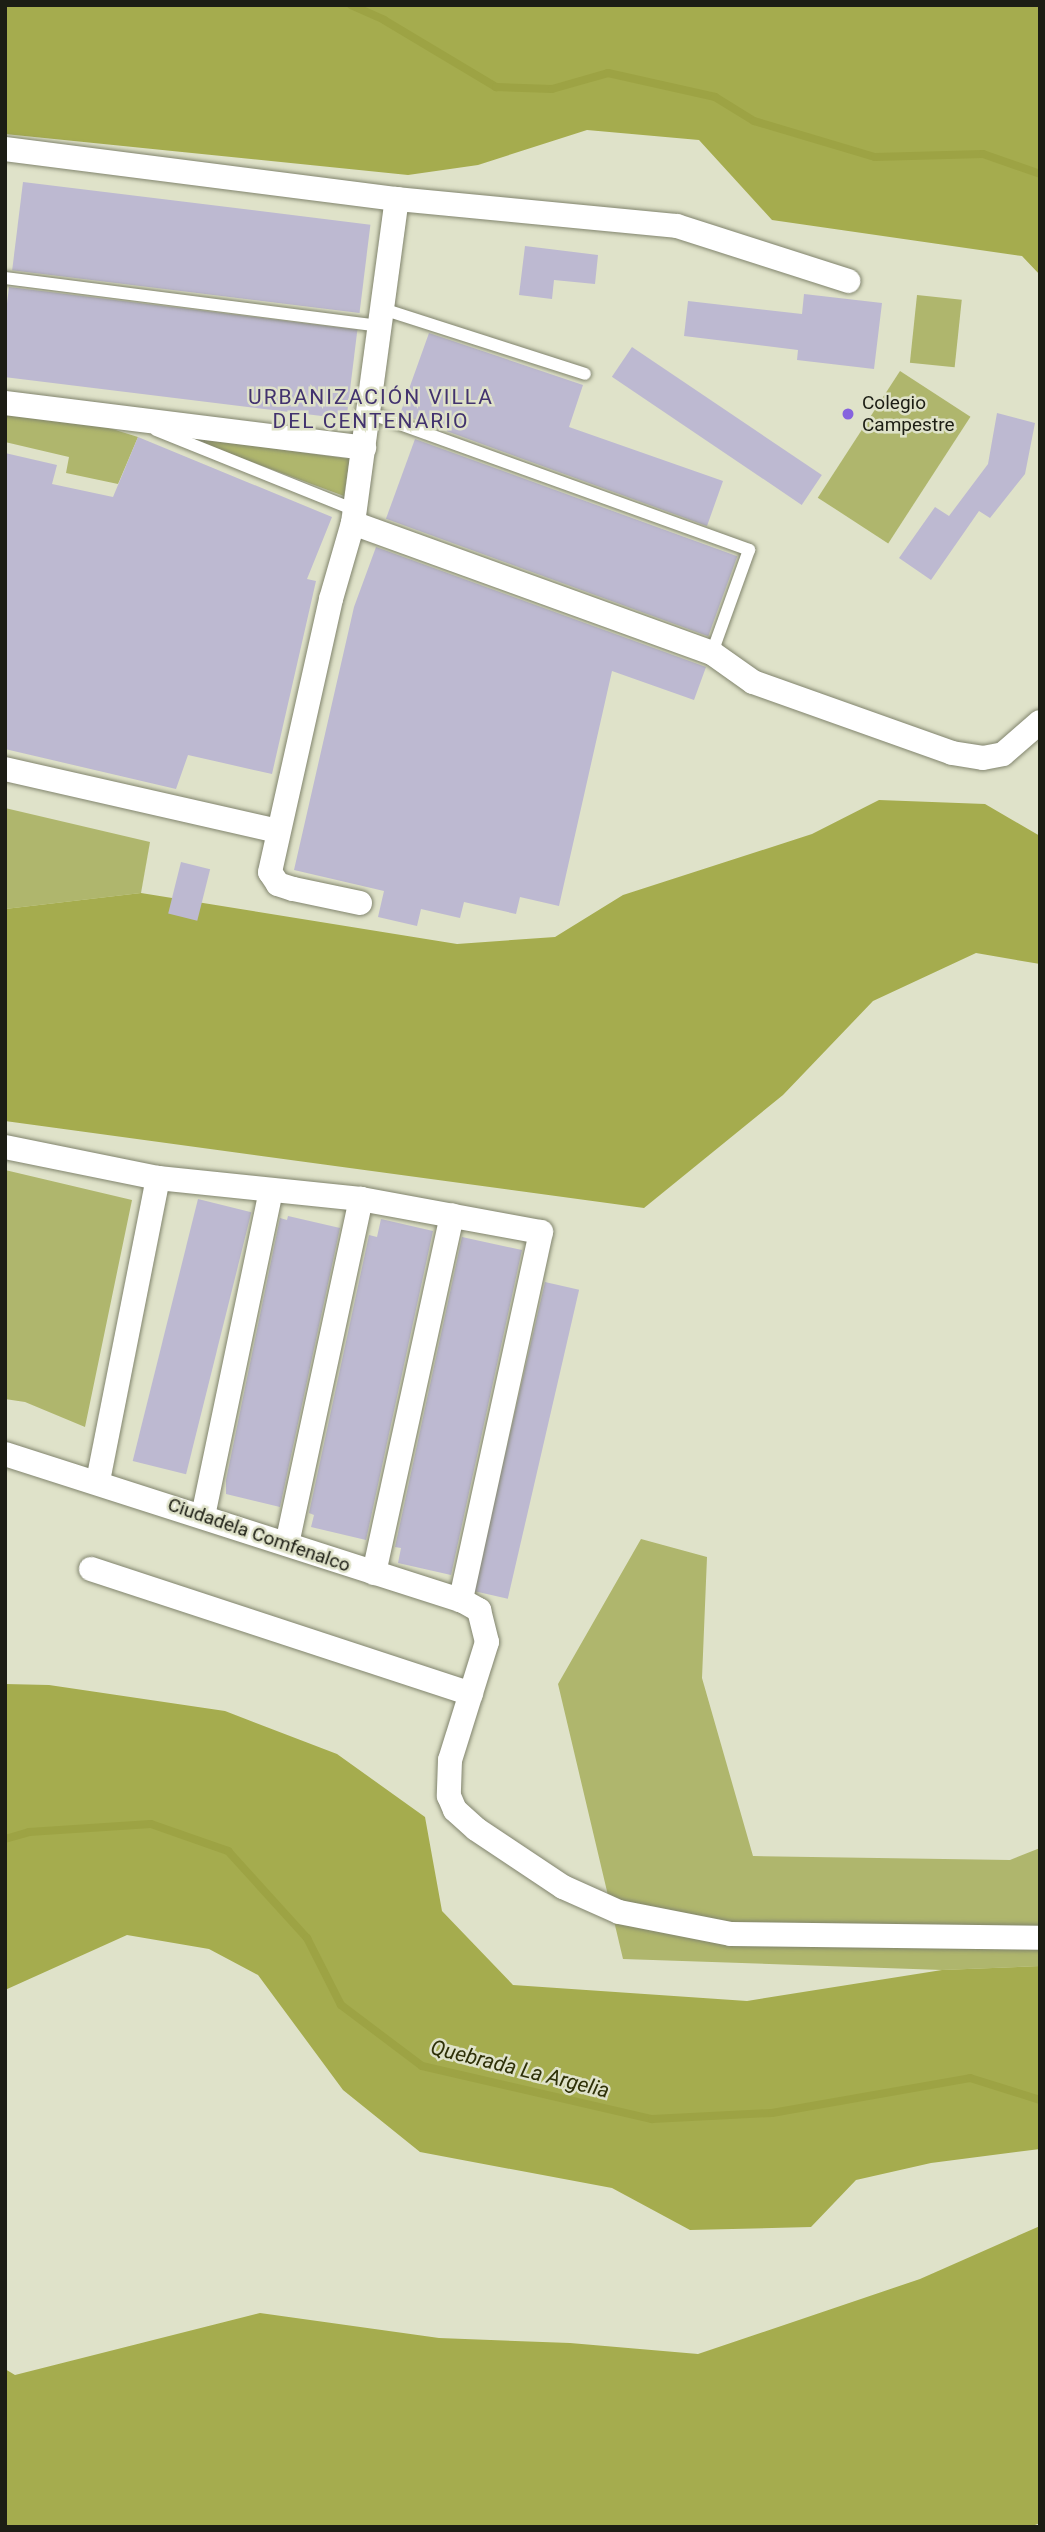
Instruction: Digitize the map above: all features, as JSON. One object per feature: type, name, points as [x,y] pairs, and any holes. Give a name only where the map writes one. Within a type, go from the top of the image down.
[{"type":"street","points":[[5,149],[397,199],[677,226],[848,281]]},
{"type":"street","points":[[359,903],[293,889],[274,880],[270,872],[277,831],[331,599],[354,517],[397,199]]},
{"type":"street","points":[[5,403],[364,448]]},
{"type":"street","points":[[354,517],[712,653],[753,682],[952,753],[983,758],[1003,754],[1040,722]]},
{"type":"street","points":[[5,769],[277,831]]},
{"type":"street","points":[[5,1147],[158,1178],[361,1199],[541,1232],[460,1600],[478,1611],[487,1642],[449,1769],[449,1796],[455,1810],[476,1829],[563,1887],[619,1912],[731,1934],[1040,1938]]},
{"type":"street","points":[[98,1481],[158,1178]]},
{"type":"street","points":[[203,1516],[271,1191]]},
{"type":"street","points":[[287,1544],[361,1199]]},
{"type":"street","points":[[374,1573],[452,1215]]},
{"type":"street","name":"Ciudadela Comfenalco","points":[[5,1454],[98,1481],[460,1600]]},
{"type":"street","points":[[91,1569],[471,1694]]},
{"type":"lane","points":[[5,278],[382,317],[585,374]]},
{"type":"lane","points":[[369,413],[749,550],[712,653]]},
{"type":"lane","points":[[123,417],[354,517]]},
{"type":"green space","points":[[5,5],[1040,5],[1040,275],[1022,256],[772,220],[699,140],[587,130],[478,165],[408,175],[5,134]]},
{"type":"green space","points":[[917,295],[962,300],[955,367],[910,363]]},
{"type":"green space","points":[[900,371],[970,417],[888,543],[818,498]]},
{"type":"green space","points":[[5,412],[109,428],[138,437],[118,484],[66,473],[69,457],[5,442]]},
{"type":"green space","points":[[204,439],[350,459],[344,496],[203,444]]},
{"type":"green space","points":[[879,800],[985,804],[1040,836],[1040,964],[976,953],[873,1001],[783,1095],[644,1208],[5,1121],[5,909],[141,893],[457,944],[555,937],[623,895],[812,834]]},
{"type":"green space","points":[[5,808],[150,842],[141,893],[5,909]]},
{"type":"green space","points":[[5,1170],[132,1200],[85,1427],[25,1402],[5,1399]]},
{"type":"green space","points":[[641,1539],[707,1557],[702,1678],[753,1856],[1010,1860],[1040,1848],[1040,1966],[942,1970],[623,1959],[558,1684]]},
{"type":"green space","points":[[5,1684],[49,1685],[225,1711],[337,1754],[425,1817],[442,1911],[513,1985],[747,2001],[942,1970],[1040,1966],[1040,2149],[931,2163],[856,2180],[811,2227],[690,2230],[612,2188],[420,2152],[343,2090],[258,1975],[209,1949],[127,1935],[5,1990]]},
{"type":"green space","points":[[1040,2226],[1040,2523],[1030,2527],[5,2527],[5,2369],[15,2375],[260,2313],[439,2338],[570,2343],[698,2354],[920,2279]]},
{"type":"building","points":[[23,182],[370,225],[360,313],[12,270]]},
{"type":"building","points":[[525,246],[598,255],[595,284],[554,280],[552,299],[519,295]]},
{"type":"building","points":[[9,287],[357,330],[346,419],[5,377],[5,320]]},
{"type":"building","points":[[804,294],[882,303],[874,369],[797,360],[798,350],[684,336],[688,301],[802,314]]},
{"type":"building","points":[[429,333],[583,385],[569,427],[723,481],[707,526],[400,414]]},
{"type":"building","points":[[632,347],[822,475],[802,505],[612,377]]},
{"type":"building","points":[[997,413],[1035,423],[1025,474],[990,518],[979,511],[931,580],[899,558],[935,507],[949,516],[988,464]]},
{"type":"building","points":[[138,437],[332,517],[307,579],[316,581],[272,774],[188,755],[176,789],[5,749],[5,453],[57,465],[52,484],[113,497]]},
{"type":"building","points":[[415,439],[737,556],[708,636],[386,519]]},
{"type":"building","points":[[376,547],[706,667],[694,700],[612,671],[559,906],[520,897],[516,914],[464,902],[460,918],[421,909],[417,926],[378,917],[384,891],[294,870],[354,607]]},
{"type":"building","points":[[181,862],[210,869],[197,921],[168,913]]},
{"type":"building","points":[[198,1199],[251,1212],[186,1474],[133,1461]]},
{"type":"building","points":[[288,1216],[340,1228],[280,1507],[226,1494],[226,1480],[280,1218],[287,1220]]},
{"type":"building","points":[[381,1219],[433,1231],[366,1540],[311,1527],[314,1515],[309,1513],[369,1235],[377,1237]]},
{"type":"building","points":[[462,1237],[522,1250],[451,1575],[398,1563],[401,1548],[395,1547]]},
{"type":"building","points":[[545,1282],[579,1290],[508,1599],[474,1591]]},
{"type":"waterway","points":[[351,5],[384,20],[496,87],[552,89],[608,73],[715,97],[754,121],[875,157],[983,154],[1040,174]]},
{"type":"waterway","name":"Quebrada La Argelia","points":[[5,1839],[29,1832],[151,1824],[228,1851],[307,1938],[341,2005],[422,2066],[652,2119],[772,2113],[970,2078],[1040,2100]]},
{"type":"place","name":"Colegio Campestre","points":[[848,414]]},
{"type":"district","name":"URBANIZACIÓN VILLA DEL CENTENARIO","points":[[371,409]]}]
